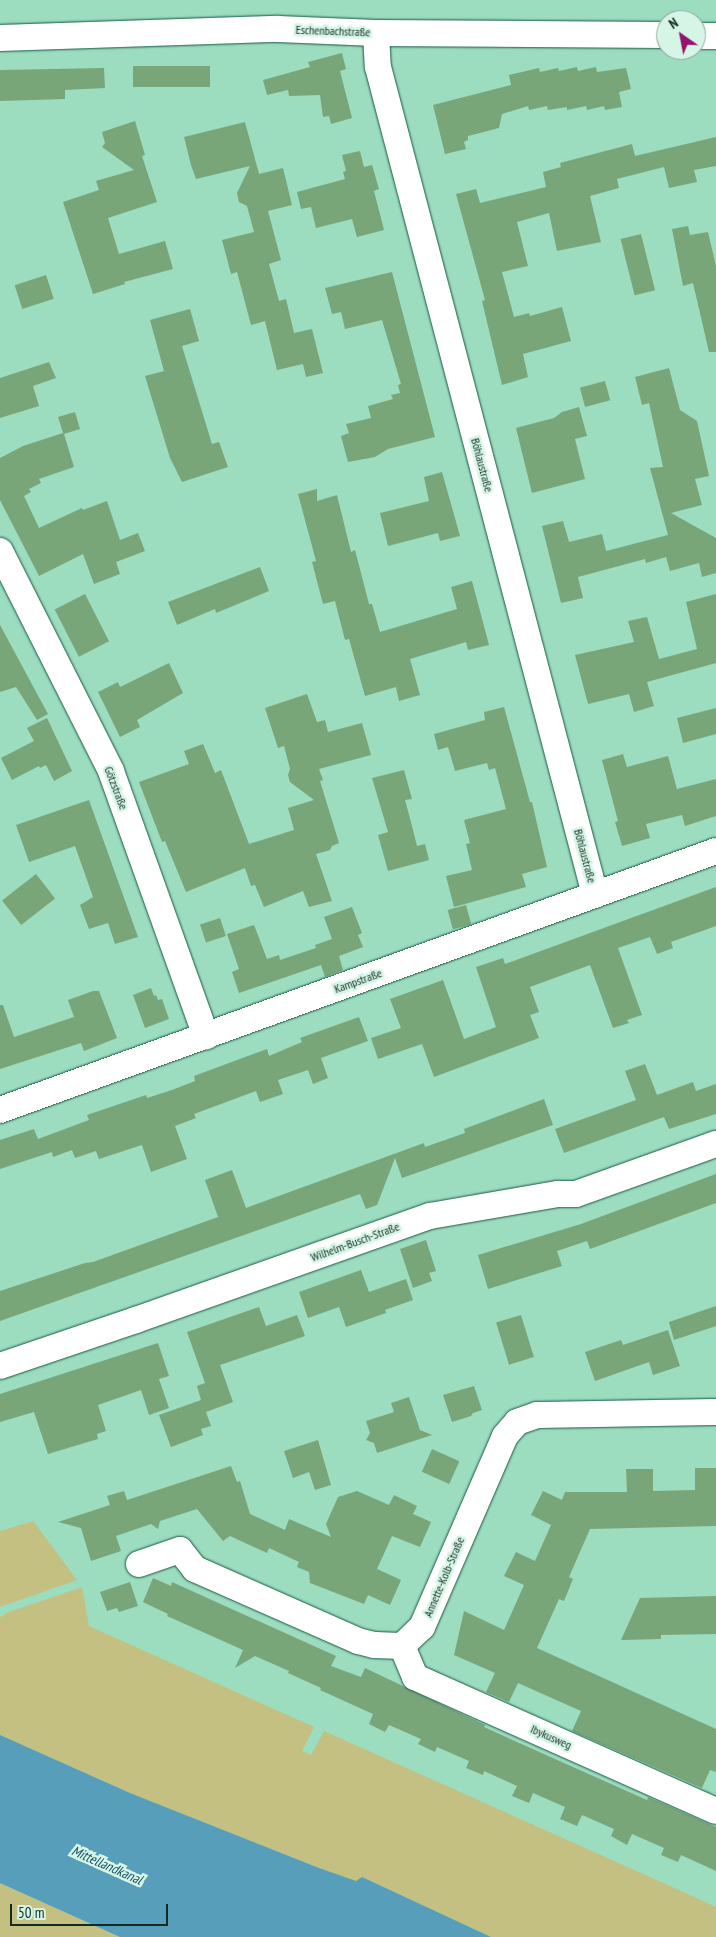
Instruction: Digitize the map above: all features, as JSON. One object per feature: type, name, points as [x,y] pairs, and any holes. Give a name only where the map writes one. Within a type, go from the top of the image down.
[{"type":"street","name":"Eschenbachstraße","points":[[0,38],[278,29],[376,33],[656,35]]},
{"type":"street","name":"Böhlaustraße","points":[[376,33],[380,76],[595,895]]},
{"type":"street","name":"Götzstraße","points":[[0,550],[111,771],[206,1037]]},
{"type":"street","name":"Kampstraße","points":[[0,1110],[716,851]]},
{"type":"street","name":"Wilhelm-Busch-Straße","points":[[0,1366],[144,1318],[430,1216],[558,1194],[576,1194],[716,1144]]},
{"type":"street","name":"Annette-Kolb-Straße","points":[[402,1646],[422,1627],[505,1436],[517,1422],[536,1415],[716,1412]]},
{"type":"street","points":[[139,1564],[180,1550],[196,1569],[358,1641],[374,1645],[402,1646]]},
{"type":"street","name":"Ibykusweg","points":[[402,1646],[414,1676],[716,1811]]},
{"type":"shaded area","points":[[33,1521],[77,1580],[0,1607],[0,1531]]},
{"type":"shaded area","points":[[82,1587],[89,1626],[314,1727],[302,1751],[311,1755],[324,1731],[659,1881],[716,1907],[716,1937],[491,1937],[362,1877],[356,1882],[319,1868],[130,1793],[0,1735],[0,1616],[2,1617],[6,1613]]},
{"type":"shaded area","points":[[0,1883],[120,1937],[0,1937]]},
{"type":"water","name":"Mittellandkanal","points":[[0,1735],[130,1793],[319,1868],[356,1881],[362,1877],[491,1937],[120,1937],[0,1883]]},
{"type":"building","points":[[342,53],[346,69],[340,71],[352,118],[331,124],[329,116],[323,117],[320,95],[289,96],[288,90],[267,95],[263,80],[310,67],[308,62]]},
{"type":"building","points":[[133,66],[210,66],[210,87],[133,87]]},
{"type":"building","points":[[577,67],[578,71],[596,67],[597,72],[626,68],[631,89],[619,92],[622,107],[605,110],[604,106],[587,110],[586,106],[567,110],[567,107],[548,110],[547,106],[529,110],[528,106],[502,114],[499,128],[468,136],[468,140],[464,142],[466,149],[445,154],[433,105],[511,85],[509,75],[539,68],[540,72],[558,68],[559,71]]},
{"type":"building","points":[[104,68],[105,88],[65,90],[65,99],[0,101],[0,70]]},
{"type":"building","points":[[135,121],[145,155],[142,156],[157,202],[108,218],[119,254],[165,241],[173,269],[124,282],[125,284],[93,294],[63,202],[99,190],[96,181],[134,170],[102,147],[105,143],[102,132]]},
{"type":"building","points":[[245,122],[259,174],[283,168],[292,205],[268,211],[281,260],[269,264],[279,301],[286,299],[294,333],[312,329],[323,373],[306,377],[303,364],[277,370],[265,321],[251,325],[237,272],[231,274],[222,240],[254,232],[247,206],[239,202],[237,193],[250,166],[196,179],[191,165],[184,137]]},
{"type":"building","points":[[716,137],[716,166],[694,170],[697,182],[669,188],[664,167],[617,179],[619,188],[590,196],[601,242],[557,251],[549,213],[517,222],[528,266],[502,272],[514,317],[529,313],[530,316],[562,307],[571,341],[523,354],[528,377],[502,385],[482,301],[485,300],[456,194],[476,189],[480,203],[546,187],[543,172],[561,167],[560,163],[632,144],[635,156]]},
{"type":"building","points":[[360,151],[364,167],[372,165],[379,189],[374,191],[384,230],[357,237],[352,219],[316,228],[311,207],[301,209],[297,192],[345,179],[343,172],[346,171],[342,155]]},
{"type":"building","points":[[688,226],[690,235],[708,232],[716,266],[716,352],[709,352],[693,283],[683,286],[672,229]]},
{"type":"building","points":[[641,234],[655,290],[635,295],[621,239]]},
{"type":"building","points":[[392,272],[435,437],[388,449],[375,457],[348,462],[341,436],[349,433],[346,424],[371,418],[368,406],[393,399],[391,395],[400,393],[398,385],[401,384],[382,320],[345,329],[341,312],[332,314],[325,288]]},
{"type":"building","points":[[46,275],[54,299],[22,309],[15,285]]},
{"type":"building","points":[[190,309],[199,341],[182,346],[212,444],[219,442],[228,467],[182,482],[170,458],[145,376],[164,371],[150,320]]},
{"type":"building","points":[[49,362],[56,378],[33,386],[39,406],[0,418],[0,378]]},
{"type":"building","points":[[669,368],[680,410],[697,421],[709,476],[695,479],[702,505],[671,513],[716,538],[716,573],[702,577],[699,563],[670,571],[666,557],[646,563],[645,559],[578,577],[583,598],[561,603],[542,526],[563,521],[569,542],[602,534],[606,551],[668,535],[650,468],[663,467],[649,403],[642,405],[635,377]]},
{"type":"building","points":[[605,381],[610,400],[585,407],[580,388]]},
{"type":"building","points":[[579,407],[587,436],[575,439],[585,479],[532,493],[516,428],[554,418],[562,412]]},
{"type":"building","points":[[75,412],[80,429],[64,434],[74,467],[39,479],[41,483],[29,489],[31,492],[24,496],[39,528],[82,508],[83,510],[107,501],[120,540],[138,533],[145,551],[116,562],[120,574],[94,584],[83,554],[39,576],[0,500],[0,458],[23,446],[63,433],[58,417]]},
{"type":"building","points":[[442,472],[460,536],[440,541],[438,533],[388,546],[380,513],[429,501],[424,477]]},
{"type":"building","points":[[317,489],[317,501],[337,495],[351,552],[355,550],[369,604],[372,604],[380,632],[457,609],[451,587],[472,581],[489,645],[468,650],[466,642],[410,659],[420,695],[399,701],[396,687],[365,696],[349,639],[345,640],[335,601],[323,604],[312,562],[316,561],[298,494]]},
{"type":"building","points":[[260,567],[269,591],[216,613],[215,609],[177,625],[168,602]]},
{"type":"building","points":[[85,594],[109,641],[79,657],[55,609]]},
{"type":"building","points":[[716,594],[716,663],[647,682],[654,706],[634,712],[629,694],[588,704],[575,655],[634,642],[628,621],[647,617],[659,659],[697,649],[686,602]]},
{"type":"building","points":[[0,625],[48,714],[37,720],[16,687],[0,692]]},
{"type":"building","points":[[169,663],[183,693],[137,720],[140,727],[120,737],[98,692],[118,682],[120,687]]},
{"type":"building","points":[[307,694],[317,722],[325,720],[328,732],[362,723],[371,755],[319,769],[323,780],[320,781],[339,843],[332,846],[330,850],[316,854],[332,901],[309,907],[303,891],[264,907],[255,885],[251,886],[245,868],[186,892],[165,841],[162,842],[139,782],[189,764],[184,751],[203,744],[215,773],[221,770],[249,844],[294,830],[288,808],[314,800],[290,782],[288,775],[290,769],[284,746],[278,748],[265,708]]},
{"type":"building","points":[[504,707],[530,802],[532,802],[547,867],[522,874],[526,887],[454,907],[446,876],[472,870],[466,844],[470,843],[464,820],[506,809],[495,768],[489,770],[487,763],[455,771],[448,747],[438,750],[434,734],[485,720],[484,712]]},
{"type":"building","points":[[716,708],[716,734],[683,743],[677,718]]},
{"type":"building","points":[[47,718],[72,771],[54,781],[46,765],[40,768],[39,766],[12,780],[1,758],[34,741],[27,728]]},
{"type":"building","points":[[623,754],[627,767],[668,756],[677,789],[716,779],[716,816],[685,826],[682,815],[646,824],[650,838],[622,846],[615,822],[618,821],[602,760]]},
{"type":"building","points":[[404,770],[412,799],[405,800],[417,846],[425,844],[429,860],[388,871],[378,835],[388,832],[372,778]]},
{"type":"building","points":[[89,800],[138,937],[115,944],[108,923],[89,929],[80,905],[93,897],[75,846],[29,862],[16,825]]},
{"type":"building","points":[[36,874],[55,898],[21,925],[2,900]]},
{"type":"building","points":[[716,887],[716,926],[671,942],[673,948],[657,954],[650,937],[618,948],[642,1015],[627,1020],[629,1023],[613,1028],[590,965],[530,987],[539,1012],[530,1015],[539,1038],[434,1077],[422,1044],[378,1059],[371,1038],[401,1028],[390,999],[443,980],[464,1039],[496,1027],[476,967],[503,958],[505,964]]},
{"type":"building","points":[[466,905],[471,924],[453,929],[448,910]]},
{"type":"building","points":[[352,907],[362,933],[358,935],[363,947],[339,956],[343,970],[325,977],[321,965],[239,993],[232,972],[239,969],[227,934],[254,925],[267,959],[279,955],[280,960],[316,948],[315,945],[332,939],[324,917]]},
{"type":"building","points":[[220,918],[226,936],[206,943],[200,924]]},
{"type":"building","points":[[151,988],[158,1000],[162,999],[169,1019],[145,1028],[133,995]]},
{"type":"building","points":[[93,991],[99,991],[117,1038],[84,1051],[81,1043],[0,1069],[0,1005],[3,1005],[14,1037],[74,1017],[68,1000]]},
{"type":"building","points":[[359,1017],[368,1041],[321,1058],[328,1078],[313,1084],[308,1070],[278,1080],[283,1094],[260,1102],[256,1091],[194,1114],[196,1118],[175,1126],[187,1159],[151,1172],[142,1145],[99,1159],[96,1151],[75,1158],[72,1150],[53,1157],[52,1152],[0,1169],[0,1140],[34,1129],[38,1139],[89,1120],[87,1115],[146,1095],[147,1098],[172,1090],[195,1081],[194,1076],[267,1049],[269,1056],[302,1042],[300,1038]]},
{"type":"building","points":[[645,1064],[657,1095],[693,1082],[696,1091],[716,1084],[716,1114],[669,1129],[664,1117],[564,1153],[555,1129],[636,1100],[625,1071]]},
{"type":"building","points":[[544,1099],[553,1125],[402,1178],[395,1158],[377,1205],[366,1209],[360,1194],[0,1321],[0,1291],[93,1262],[218,1217],[205,1180],[232,1170],[246,1208],[424,1143],[425,1147],[465,1133],[464,1129]]},
{"type":"building","points":[[716,1174],[716,1203],[590,1249],[587,1241],[557,1251],[562,1266],[488,1289],[478,1255],[581,1224]]},
{"type":"building","points":[[426,1240],[436,1271],[429,1273],[432,1281],[413,1288],[400,1249]]},
{"type":"building","points":[[361,1270],[369,1292],[406,1279],[413,1300],[385,1310],[386,1313],[346,1327],[339,1307],[308,1318],[299,1292]]},
{"type":"building","points":[[716,1306],[716,1326],[674,1340],[669,1322]]},
{"type":"building","points":[[259,1307],[266,1326],[297,1315],[305,1336],[220,1365],[233,1402],[206,1412],[211,1426],[201,1429],[203,1435],[171,1447],[159,1415],[201,1400],[197,1386],[205,1383],[187,1332]]},
{"type":"building","points":[[521,1315],[534,1357],[509,1365],[496,1323]]},
{"type":"building","points":[[668,1330],[680,1366],[653,1375],[649,1362],[595,1381],[585,1352],[621,1340],[623,1345]]},
{"type":"building","points":[[158,1343],[169,1376],[159,1379],[169,1408],[149,1415],[141,1390],[98,1405],[106,1431],[97,1434],[98,1439],[48,1454],[34,1412],[0,1422],[0,1394]]},
{"type":"building","points":[[474,1386],[482,1410],[452,1422],[443,1395]]},
{"type":"building","points":[[409,1397],[420,1430],[432,1435],[377,1453],[374,1443],[366,1440],[370,1433],[366,1421],[394,1412],[391,1403]]},
{"type":"building","points":[[318,1440],[331,1485],[315,1490],[309,1472],[293,1478],[284,1451]]},
{"type":"building","points":[[432,1449],[459,1461],[449,1484],[422,1472]]},
{"type":"building","points":[[231,1466],[237,1482],[240,1481],[250,1514],[285,1530],[289,1519],[331,1537],[326,1524],[338,1497],[357,1491],[389,1505],[394,1495],[417,1506],[413,1514],[431,1522],[420,1547],[392,1536],[377,1569],[401,1580],[390,1605],[368,1595],[364,1604],[310,1583],[309,1572],[297,1567],[299,1562],[269,1548],[267,1553],[230,1536],[223,1541],[197,1509],[160,1521],[158,1529],[151,1524],[116,1536],[121,1551],[91,1561],[81,1528],[58,1522],[110,1505],[107,1496],[124,1491],[127,1500]]},
{"type":"building","points":[[695,1468],[716,1468],[716,1526],[590,1529],[569,1577],[573,1579],[564,1601],[559,1599],[537,1648],[716,1729],[716,1772],[710,1770],[702,1788],[572,1731],[581,1711],[518,1683],[509,1702],[486,1692],[495,1673],[454,1655],[464,1611],[504,1630],[524,1585],[504,1576],[516,1552],[535,1561],[551,1525],[531,1515],[543,1491],[562,1500],[565,1492],[627,1492],[626,1469],[653,1469],[653,1491],[695,1490]]},
{"type":"building","points":[[153,1578],[171,1586],[172,1582],[336,1656],[331,1666],[361,1677],[365,1668],[517,1742],[647,1800],[648,1797],[716,1827],[716,1871],[681,1855],[678,1862],[661,1855],[664,1848],[632,1834],[627,1845],[611,1836],[614,1829],[582,1815],[577,1826],[560,1819],[565,1807],[533,1793],[529,1803],[512,1796],[517,1786],[484,1771],[483,1775],[466,1768],[469,1761],[437,1747],[435,1752],[418,1744],[421,1739],[389,1725],[385,1732],[369,1724],[373,1714],[320,1690],[321,1688],[288,1673],[289,1671],[255,1656],[235,1668],[243,1650],[167,1616],[168,1614],[143,1602]]},
{"type":"building","points":[[130,1582],[138,1606],[119,1612],[117,1608],[107,1611],[100,1592]]},
{"type":"building","points":[[716,1596],[716,1634],[661,1635],[661,1639],[621,1640],[640,1598]]}]
